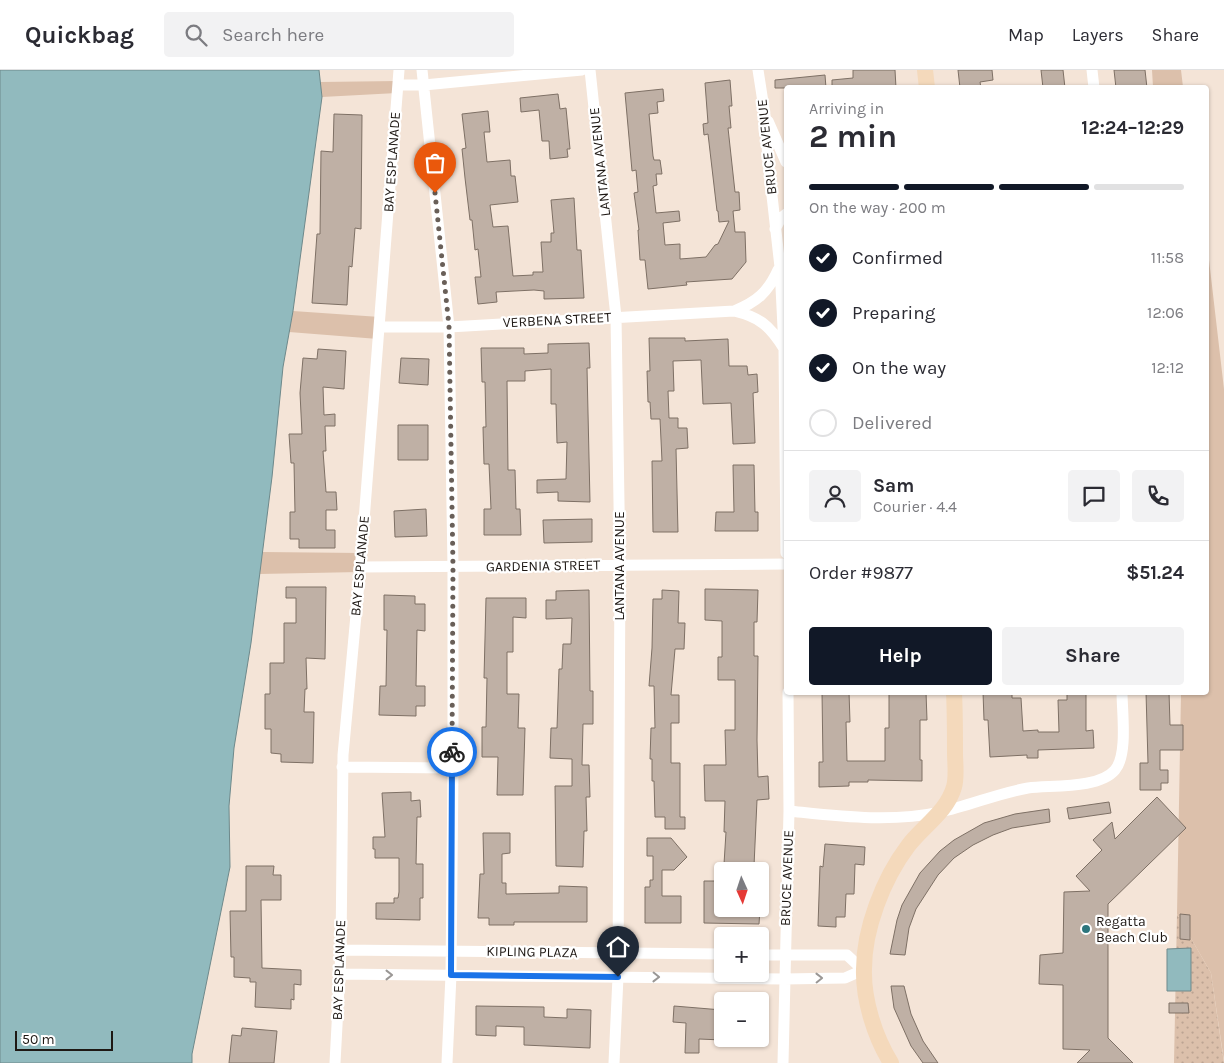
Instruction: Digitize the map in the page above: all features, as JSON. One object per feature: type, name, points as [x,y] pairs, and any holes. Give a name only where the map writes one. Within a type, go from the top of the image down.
[{"type":"street","name":"BAY ESPLANADE","points":[[335,1063],[341,950],[342,767],[380,327],[399,70]]},
{"type":"street","points":[[422,70],[449,326],[453,567],[453,768],[451,975],[447,1063]]},
{"type":"street","points":[[398,85],[424,85],[582,70]]},
{"type":"street","name":"LANTANA AVENUE","points":[[590,70],[616,317],[620,565],[618,977],[614,1063]]},
{"type":"street","name":"BRUCE AVENUE","points":[[758,70],[765,115],[780,267],[784,348]]},
{"type":"street","points":[[925,70],[926,85]]},
{"type":"street","points":[[1092,70],[1094,85]]},
{"type":"street","points":[[765,115],[784,158]]},
{"type":"street","points":[[775,229],[784,216]]},
{"type":"street","name":"VERBENA STREET","points":[[734,311],[750,304],[761,296],[772,284],[780,267]]},
{"type":"street","name":"VERBENA STREET","points":[[380,327],[449,326],[734,311],[748,314],[763,322],[774,333],[784,348]]},
{"type":"street","name":"GARDENIA STREET","points":[[360,567],[784,564]]},
{"type":"street","name":"BRUCE AVENUE","points":[[782,1063],[788,811],[788,695]]},
{"type":"street","points":[[891,1063],[874,1029],[868,1005],[864,970],[870,926],[890,873],[908,846],[949,799],[954,786],[956,771],[954,695]]},
{"type":"street","points":[[788,811],[854,818],[887,818],[939,812],[1026,789],[1085,783],[1108,778],[1121,762],[1123,748],[1122,695]]},
{"type":"street","points":[[342,767],[453,768]]},
{"type":"street","name":"KIPLING PLAZA","points":[[341,950],[714,954]]},
{"type":"street","points":[[769,955],[847,955],[864,970]]},
{"type":"street","name":"KIPLING PLAZA","points":[[340,974],[784,979],[845,978],[864,970]]},
{"type":"shaded area","points":[[1152,70],[1181,70],[1183,85],[1153,85]]},
{"type":"shaded area","points":[[398,81],[397,93],[322,97],[320,82]]},
{"type":"shaded area","points":[[1209,260],[1224,389],[1224,1061],[1211,973],[1177,914],[1181,695],[1209,695]]},
{"type":"shaded area","points":[[293,311],[380,317],[378,339],[289,332]]},
{"type":"shaded area","points":[[263,552],[361,553],[360,572],[259,574]]},
{"type":"shaded area","points":[[1177,914],[1211,973],[1224,1063],[1174,1063]]},
{"type":"water","points":[[0,70],[319,70],[322,97],[293,311],[283,367],[272,477],[251,643],[234,748],[229,806],[230,867],[192,1054],[192,1063],[0,1063]]},
{"type":"water","points":[[1191,948],[1191,991],[1167,991],[1167,949]]},
{"type":"building","points":[[853,70],[895,70],[896,85],[832,85],[832,80],[853,78]]},
{"type":"building","points":[[958,70],[992,70],[993,80],[980,82],[980,85],[960,85]]},
{"type":"building","points":[[1041,70],[1063,70],[1065,85],[1043,85]]},
{"type":"building","points":[[1114,70],[1145,70],[1147,85],[1116,85]]},
{"type":"building","points":[[825,75],[826,85],[784,85],[784,88],[775,88],[775,80]]},
{"type":"building","points":[[730,80],[732,106],[729,106],[731,128],[728,128],[735,192],[739,192],[740,210],[733,211],[735,232],[745,232],[746,262],[732,279],[686,282],[687,285],[648,289],[645,260],[640,260],[639,230],[634,193],[638,192],[636,170],[632,171],[625,93],[663,89],[664,101],[657,102],[658,113],[649,114],[653,156],[654,160],[660,160],[662,174],[656,174],[657,185],[653,186],[656,213],[679,211],[680,221],[663,223],[665,245],[680,244],[680,259],[706,257],[715,245],[718,244],[729,221],[719,222],[717,211],[708,134],[704,135],[703,124],[708,123],[705,83]]},
{"type":"building","points":[[558,94],[560,109],[566,108],[570,149],[567,149],[568,157],[550,159],[549,141],[542,141],[539,110],[521,112],[520,98]]},
{"type":"building","points":[[488,111],[490,132],[484,132],[487,162],[510,160],[511,176],[515,176],[518,202],[490,205],[493,227],[508,226],[513,276],[533,275],[533,272],[543,272],[541,242],[551,242],[551,233],[554,233],[551,200],[574,198],[577,250],[581,250],[584,298],[544,299],[544,291],[534,290],[496,292],[497,302],[478,304],[475,277],[481,277],[478,249],[475,250],[472,220],[470,220],[465,178],[462,149],[466,148],[462,114]]},
{"type":"building","points":[[334,114],[362,115],[361,229],[355,228],[352,267],[349,266],[347,305],[312,303],[317,234],[320,234],[321,151],[333,152]]},
{"type":"building","points":[[649,338],[685,338],[685,341],[728,339],[729,366],[747,366],[748,375],[757,374],[758,392],[753,393],[755,443],[733,444],[731,403],[703,404],[701,360],[673,361],[674,391],[668,391],[669,418],[678,418],[678,428],[687,428],[688,448],[676,449],[678,532],[653,532],[652,461],[662,461],[660,419],[651,419],[650,402],[648,402],[647,371],[650,371]]},
{"type":"building","points":[[589,343],[590,368],[587,368],[590,502],[558,501],[558,492],[537,493],[537,480],[566,479],[567,442],[557,443],[556,404],[551,404],[551,369],[525,371],[525,381],[507,381],[508,470],[515,470],[516,509],[520,509],[521,535],[484,535],[484,509],[491,509],[489,464],[484,464],[483,427],[486,427],[485,382],[482,382],[481,348],[524,348],[524,354],[548,353],[548,344]]},
{"type":"building","points":[[318,349],[346,351],[344,389],[323,387],[324,415],[335,414],[335,426],[325,426],[326,451],[323,451],[326,492],[336,492],[337,510],[326,510],[326,530],[335,530],[335,548],[299,548],[299,539],[290,539],[290,512],[295,512],[294,463],[291,463],[289,434],[302,434],[300,393],[303,358],[317,359]]},
{"type":"building","points":[[401,358],[429,359],[428,385],[399,383]]},
{"type":"building","points":[[398,425],[428,425],[428,460],[398,460]]},
{"type":"building","points":[[733,465],[754,465],[755,512],[758,512],[758,531],[715,531],[716,512],[734,512]]},
{"type":"building","points":[[426,509],[427,536],[395,537],[394,511]]},
{"type":"building","points":[[592,519],[592,542],[544,543],[543,520]]},
{"type":"building","points":[[286,587],[326,587],[325,659],[306,658],[307,689],[305,689],[304,712],[314,712],[313,763],[281,762],[281,754],[271,753],[271,729],[265,729],[265,694],[270,694],[270,663],[284,663],[284,623],[296,623],[296,598],[286,598]]},
{"type":"building","points":[[705,589],[758,590],[757,622],[754,622],[754,656],[758,656],[758,777],[768,776],[769,799],[757,800],[754,862],[724,862],[725,801],[705,801],[704,765],[726,765],[725,730],[735,730],[735,680],[718,680],[718,657],[722,657],[722,621],[705,620]]},
{"type":"building","points":[[589,590],[590,691],[593,691],[593,724],[583,724],[582,765],[589,765],[590,797],[586,797],[587,831],[584,831],[583,867],[556,866],[555,786],[572,786],[572,759],[550,758],[551,728],[557,728],[559,669],[562,669],[563,644],[571,644],[572,618],[546,619],[546,600],[556,600],[556,591]]},
{"type":"building","points":[[662,590],[679,591],[678,623],[685,623],[684,649],[675,649],[671,695],[679,695],[679,723],[671,723],[671,763],[680,763],[680,817],[685,817],[685,829],[665,829],[665,817],[655,817],[654,781],[652,781],[652,759],[650,759],[651,728],[655,728],[654,686],[649,686],[653,599],[662,599]]},
{"type":"building","points":[[384,595],[415,596],[415,604],[425,604],[425,631],[417,630],[416,686],[425,686],[425,706],[416,706],[416,716],[379,715],[380,686],[386,686],[387,630],[384,630]]},
{"type":"building","points":[[486,598],[526,598],[526,618],[513,617],[513,652],[507,652],[507,694],[519,694],[518,728],[525,728],[523,795],[497,795],[498,757],[482,757],[482,727],[486,727],[487,678],[484,678]]},
{"type":"building","points":[[822,695],[849,695],[850,722],[846,722],[847,761],[885,761],[885,728],[889,728],[889,695],[926,695],[927,720],[920,720],[922,781],[868,780],[868,782],[849,782],[849,786],[819,787],[819,762],[823,762]]},
{"type":"building","points":[[983,695],[1012,695],[1012,698],[1021,698],[1023,731],[1059,732],[1058,700],[1067,700],[1067,695],[1086,695],[1086,731],[1093,730],[1094,748],[1038,750],[1038,758],[1027,758],[1027,755],[990,757],[988,720],[984,720]]},
{"type":"building","points":[[1146,695],[1169,695],[1170,725],[1183,725],[1183,750],[1160,750],[1160,770],[1168,770],[1168,783],[1161,783],[1161,790],[1140,790],[1140,763],[1148,763]]},
{"type":"building","points":[[411,792],[411,801],[420,800],[421,817],[417,817],[416,864],[423,864],[423,898],[420,898],[420,920],[376,919],[376,903],[394,903],[394,898],[398,898],[399,892],[399,858],[375,858],[375,849],[373,849],[373,837],[385,837],[382,793]]},
{"type":"building","name":"Regatta Beach Club","points":[[1157,797],[1186,828],[1108,904],[1108,1038],[1133,1063],[1077,1063],[1090,1050],[1063,1049],[1063,985],[1039,984],[1040,955],[1063,953],[1064,892],[1090,891],[1076,876],[1102,850],[1093,840],[1112,822],[1115,839]]},
{"type":"building","points":[[1109,802],[1111,813],[1069,819],[1067,808]]},
{"type":"building","points":[[1049,809],[1050,822],[1012,828],[993,835],[973,845],[954,858],[938,875],[916,909],[909,928],[905,955],[890,954],[902,905],[920,873],[940,851],[954,840],[984,823],[1015,814]]},
{"type":"building","points":[[483,833],[510,833],[510,853],[502,854],[502,883],[506,883],[506,894],[559,893],[559,886],[587,887],[587,922],[514,922],[514,925],[489,925],[489,918],[478,918],[480,874],[484,874]]},
{"type":"building","points":[[647,838],[671,838],[687,857],[674,870],[662,870],[662,896],[681,896],[681,923],[645,923],[645,887],[650,887],[650,880],[653,880],[653,856],[647,856]]},
{"type":"building","points":[[825,844],[865,847],[864,865],[855,864],[854,894],[846,894],[845,917],[836,917],[836,927],[818,926],[820,866],[823,867]]},
{"type":"building","points":[[246,866],[274,866],[273,875],[281,875],[281,900],[261,900],[262,968],[301,970],[301,985],[294,984],[294,1000],[291,999],[291,1009],[255,1007],[256,982],[250,982],[250,978],[234,977],[234,957],[231,957],[230,911],[246,911]]},
{"type":"building","points":[[704,881],[714,881],[714,918],[759,918],[759,924],[704,923]]},
{"type":"building","points":[[1180,914],[1190,915],[1190,940],[1180,939]]},
{"type":"building","points":[[891,986],[904,986],[911,1014],[923,1041],[938,1063],[923,1063],[911,1046],[894,1008]]},
{"type":"building","points":[[1169,1003],[1188,1003],[1189,1013],[1169,1013]]},
{"type":"building","points":[[476,1006],[544,1007],[544,1017],[567,1018],[567,1009],[591,1010],[590,1048],[524,1045],[524,1027],[496,1026],[496,1036],[476,1035]]},
{"type":"building","points":[[674,1006],[714,1009],[714,1040],[699,1039],[699,1053],[685,1053],[686,1023],[673,1022]]},
{"type":"building","points":[[242,1028],[277,1031],[274,1063],[229,1063],[232,1035],[241,1036]]},
{"type":"way so far","points":[[435,193],[449,326],[453,567],[452,752]]},
{"type":"place","name":"Regatta Beach Club","points":[[1086,929]]},
{"type":"route","points":[[452,752],[451,975],[618,977]]}]
